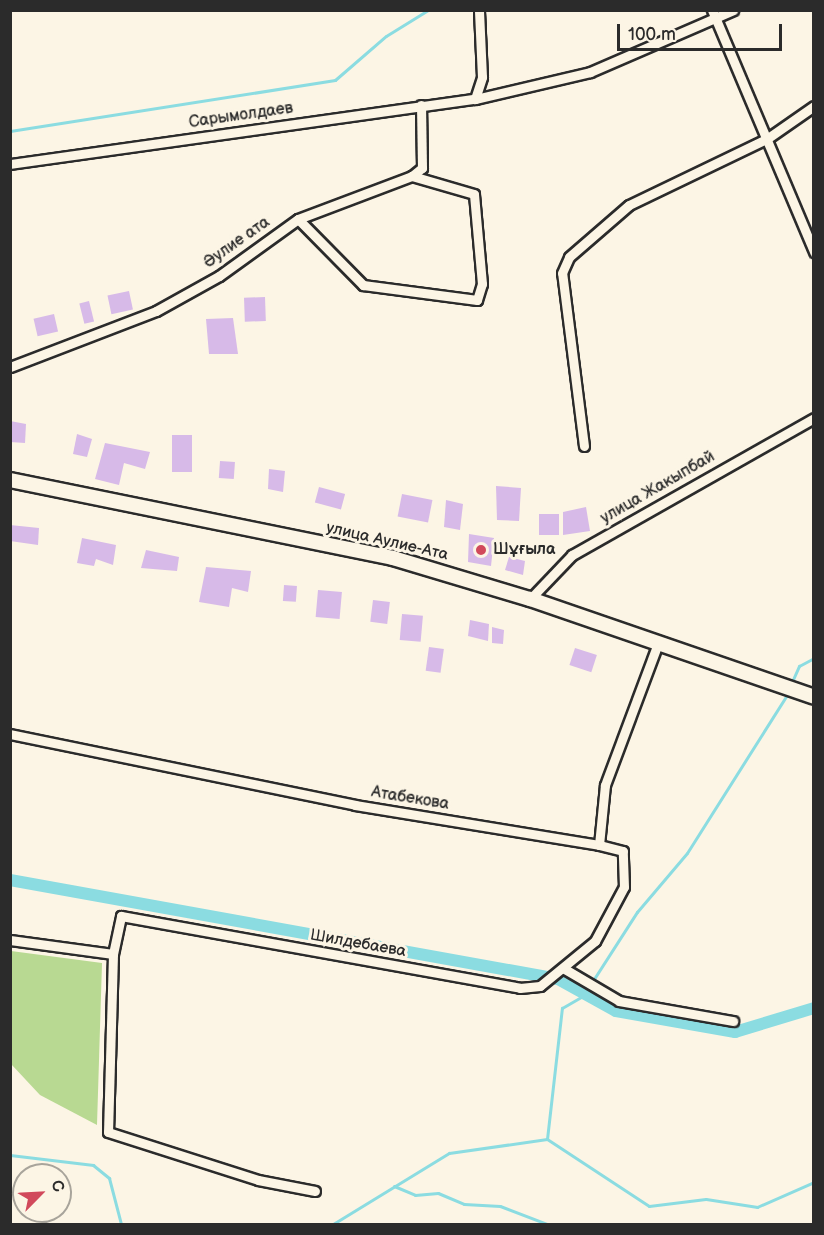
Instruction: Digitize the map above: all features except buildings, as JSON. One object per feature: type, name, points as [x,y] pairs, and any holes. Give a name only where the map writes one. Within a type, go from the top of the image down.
[{"type":"main road","name":"улица Аулие-Ата","points":[[10,480],[393,558],[530,599],[813,697]]},
{"type":"street","points":[[475,99],[482,76],[479,10]]},
{"type":"street","points":[[712,10],[768,138],[813,252]]},
{"type":"street","name":"Сарымолдаев","points":[[10,164],[475,99],[590,72],[716,20],[733,10]]},
{"type":"street","points":[[412,176],[422,168],[420,105]]},
{"type":"street","points":[[584,446],[562,273],[569,256],[629,205],[768,138],[813,106]]},
{"type":"street","points":[[298,219],[363,285],[477,300],[482,284],[474,194],[412,176]]},
{"type":"street","name":"Әулие ата","points":[[10,367],[156,311],[219,276],[298,219],[412,176]]},
{"type":"street","name":"улица Жакыпбай","points":[[530,599],[573,555],[813,418]]},
{"type":"street","points":[[599,845],[604,785],[658,643]]},
{"type":"street","name":"Атабекова","points":[[10,734],[355,805],[599,845]]},
{"type":"street","name":"Шилдебаева","points":[[113,954],[121,916],[520,988],[540,986],[595,941],[624,886],[623,851],[599,845]]},
{"type":"street","points":[[10,940],[113,954],[108,1132],[258,1180],[315,1191]]},
{"type":"street","points":[[563,968],[619,1001],[733,1021]]},
{"type":"green space","points":[[11,951],[102,963],[97,1125],[40,1095],[11,1064]]},
{"type":"waterway","points":[[10,131],[335,80],[386,36],[428,10]]},
{"type":"waterway","points":[[791,684],[799,666],[814,658]]},
{"type":"waterway","points":[[547,1139],[562,1008],[583,996],[637,912],[687,853],[788,693]]},
{"type":"waterway","points":[[10,880],[558,979],[616,1011],[735,1032],[814,1008]]},
{"type":"waterway","points":[[333,1224],[449,1153],[547,1139],[649,1206],[706,1199],[757,1207],[814,1182]]},
{"type":"waterway","points":[[10,1155],[93,1165],[109,1178],[121,1224]]},
{"type":"waterway","points":[[394,1186],[415,1195],[438,1193],[464,1204],[500,1206],[547,1224]]},
{"type":"place","name":"Шұғыла","points":[[481,550]]}]
